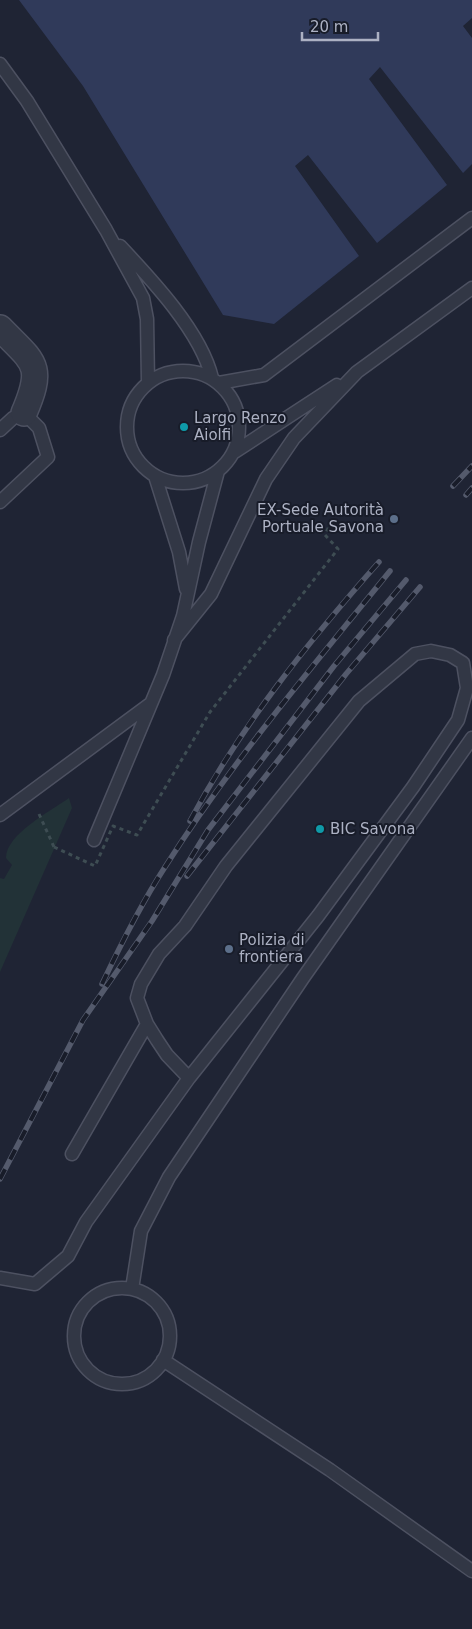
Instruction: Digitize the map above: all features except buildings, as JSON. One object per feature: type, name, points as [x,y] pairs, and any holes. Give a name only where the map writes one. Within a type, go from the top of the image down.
[{"type":"street","points":[[0,328],[32,360],[35,369],[34,388],[24,413]]},
{"type":"lane","points":[[0,64],[27,101],[106,230],[143,298],[147,319],[148,382]]},
{"type":"lane","points":[[216,381],[264,375],[472,218]]},
{"type":"lane","points":[[106,230],[153,280],[196,340],[216,381]]},
{"type":"lane","points":[[233,453],[239,435],[238,416],[232,398],[216,381],[201,373],[180,370],[168,372],[148,382],[134,399],[127,430],[131,450],[139,461],[155,476],[176,482],[198,481],[218,471],[233,453],[357,372],[472,288]]},
{"type":"lane","points":[[174,640],[211,594],[241,528],[272,471],[294,438],[357,372]]},
{"type":"lane","points":[[0,430],[13,418],[24,413],[39,428],[48,457],[0,502]]},
{"type":"lane","points":[[94,840],[163,675],[183,616],[187,593],[218,471]]},
{"type":"lane","points":[[155,476],[179,552],[187,593]]},
{"type":"lane","points":[[1,1279],[35,1284],[68,1256],[86,1222],[189,1078],[377,839],[458,720],[467,688],[463,663],[450,655],[431,650],[415,654],[358,701],[226,866],[184,926],[159,954],[141,984],[137,998],[147,1024],[167,1055],[189,1078]]},
{"type":"lane","points":[[0,815],[150,704]]},
{"type":"lane","points":[[132,1289],[141,1231],[169,1177],[303,978],[472,738]]},
{"type":"lane","points":[[72,1154],[147,1024]]},
{"type":"lane","points":[[116,1288],[132,1289],[146,1294],[157,1304],[166,1317],[170,1331],[168,1346],[163,1360],[152,1372],[138,1380],[122,1384],[107,1381],[92,1374],[81,1362],[75,1347],[74,1331],[78,1316],[87,1302],[100,1293],[116,1288]]},
{"type":"lane","points":[[163,1360],[330,1470],[472,1571]]},
{"type":"path","points":[[39,814],[54,847],[96,866],[113,826],[137,835],[210,712],[338,549],[325,535],[329,526]]},
{"type":"shaded area","points":[[69,798],[72,808],[0,972],[0,878],[4,879],[12,865],[6,858],[8,849],[21,832]]},
{"type":"water","points":[[19,0],[472,0],[472,18],[463,26],[472,38],[472,164],[463,173],[380,67],[369,79],[447,185],[377,243],[308,155],[295,166],[359,256],[274,324],[223,315],[83,86]]},
{"type":"railway","points":[[453,486],[472,466]]},
{"type":"railway","points":[[466,495],[472,488]]},
{"type":"railway","points":[[190,821],[231,752],[277,686],[301,654],[379,562]]},
{"type":"railway","points":[[102,984],[148,895],[190,828],[273,716],[390,571]]},
{"type":"railway","points":[[0,1179],[83,1020],[152,921],[208,830],[334,666],[406,580]]},
{"type":"railway","points":[[187,876],[346,674],[420,587]]},
{"type":"place","name":"Largo Renzo Aiolfi","points":[[184,427]]},
{"type":"place","name":"EX-Sede Autorità Portuale Savona","points":[[394,519]]},
{"type":"place","name":"BIC Savona","points":[[320,829]]},
{"type":"place","name":"Polizia di frontiera","points":[[229,949]]}]
